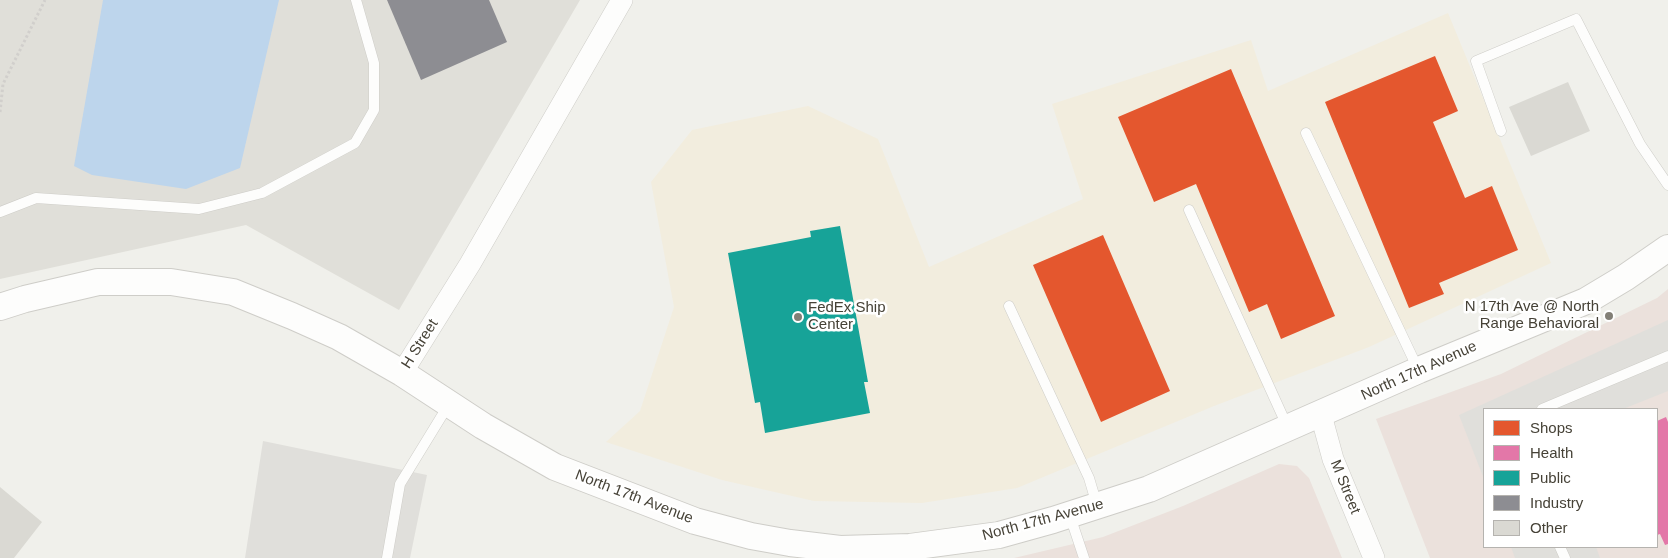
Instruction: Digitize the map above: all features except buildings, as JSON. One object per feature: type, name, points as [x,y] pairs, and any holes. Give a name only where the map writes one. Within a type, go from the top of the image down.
[{"type":"street","name":"H Street","points":[[0,307],[25,299],[98,282],[171,282],[233,292],[339,338],[402,373],[470,264],[622,0]]},
{"type":"street","name":"North 17th Avenue","points":[[402,373],[483,426],[555,467],[695,521],[751,536],[848,553],[957,545],[1070,515],[1149,489],[1321,415],[1419,370],[1586,301],[1626,277],[1668,248]]},
{"type":"street","name":"M Street","points":[[1321,415],[1333,459],[1374,558]]},
{"type":"lane","points":[[0,212],[36,198],[199,208],[262,193],[355,143],[374,110],[374,63],[356,0]]},
{"type":"lane","points":[[1501,131],[1476,61],[1576,19],[1640,144],[1668,185]]},
{"type":"lane","points":[[1306,133],[1419,370]]},
{"type":"lane","points":[[1189,210],[1288,429]]},
{"type":"lane","points":[[1009,306],[1089,478],[1097,506]]},
{"type":"lane","points":[[1544,408],[1668,356]]},
{"type":"lane","points":[[387,558],[400,484],[449,404]]},
{"type":"lane","points":[[1070,515],[1084,558]]},
{"type":"path","points":[[0,112],[4,84],[45,0]]},
{"type":"shaded area","points":[[0,0],[580,0],[399,310],[246,225],[0,279]]},
{"type":"shaded area","points":[[1448,13],[1551,263],[1369,347],[1214,406],[1017,488],[922,503],[814,501],[722,480],[606,442],[640,411],[674,307],[651,182],[692,130],[808,106],[878,139],[929,267],[1083,199],[1052,104],[1251,40],[1268,91]]},
{"type":"shaded area","points":[[1668,289],[1668,558],[1430,558],[1376,419],[1501,374],[1657,298]]},
{"type":"shaded area","points":[[1668,320],[1668,391],[1626,408],[1483,408],[1483,476],[1459,415]]},
{"type":"shaded area","points":[[263,441],[427,475],[410,558],[245,558]]},
{"type":"shaded area","points":[[1279,464],[1297,466],[1309,478],[1342,558],[1014,558],[1103,537],[1183,506]]},
{"type":"shaded area","points":[[1511,548],[1596,548],[1600,558],[1515,558]]},
{"type":"water","points":[[103,0],[279,0],[240,168],[186,189],[92,175],[74,166]]},
{"type":"place","name":"N 17th Ave @ North Range Behavioral","points":[[1609,316]]},
{"type":"place","name":"FedEx Ship Center","points":[[798,317]]}]
